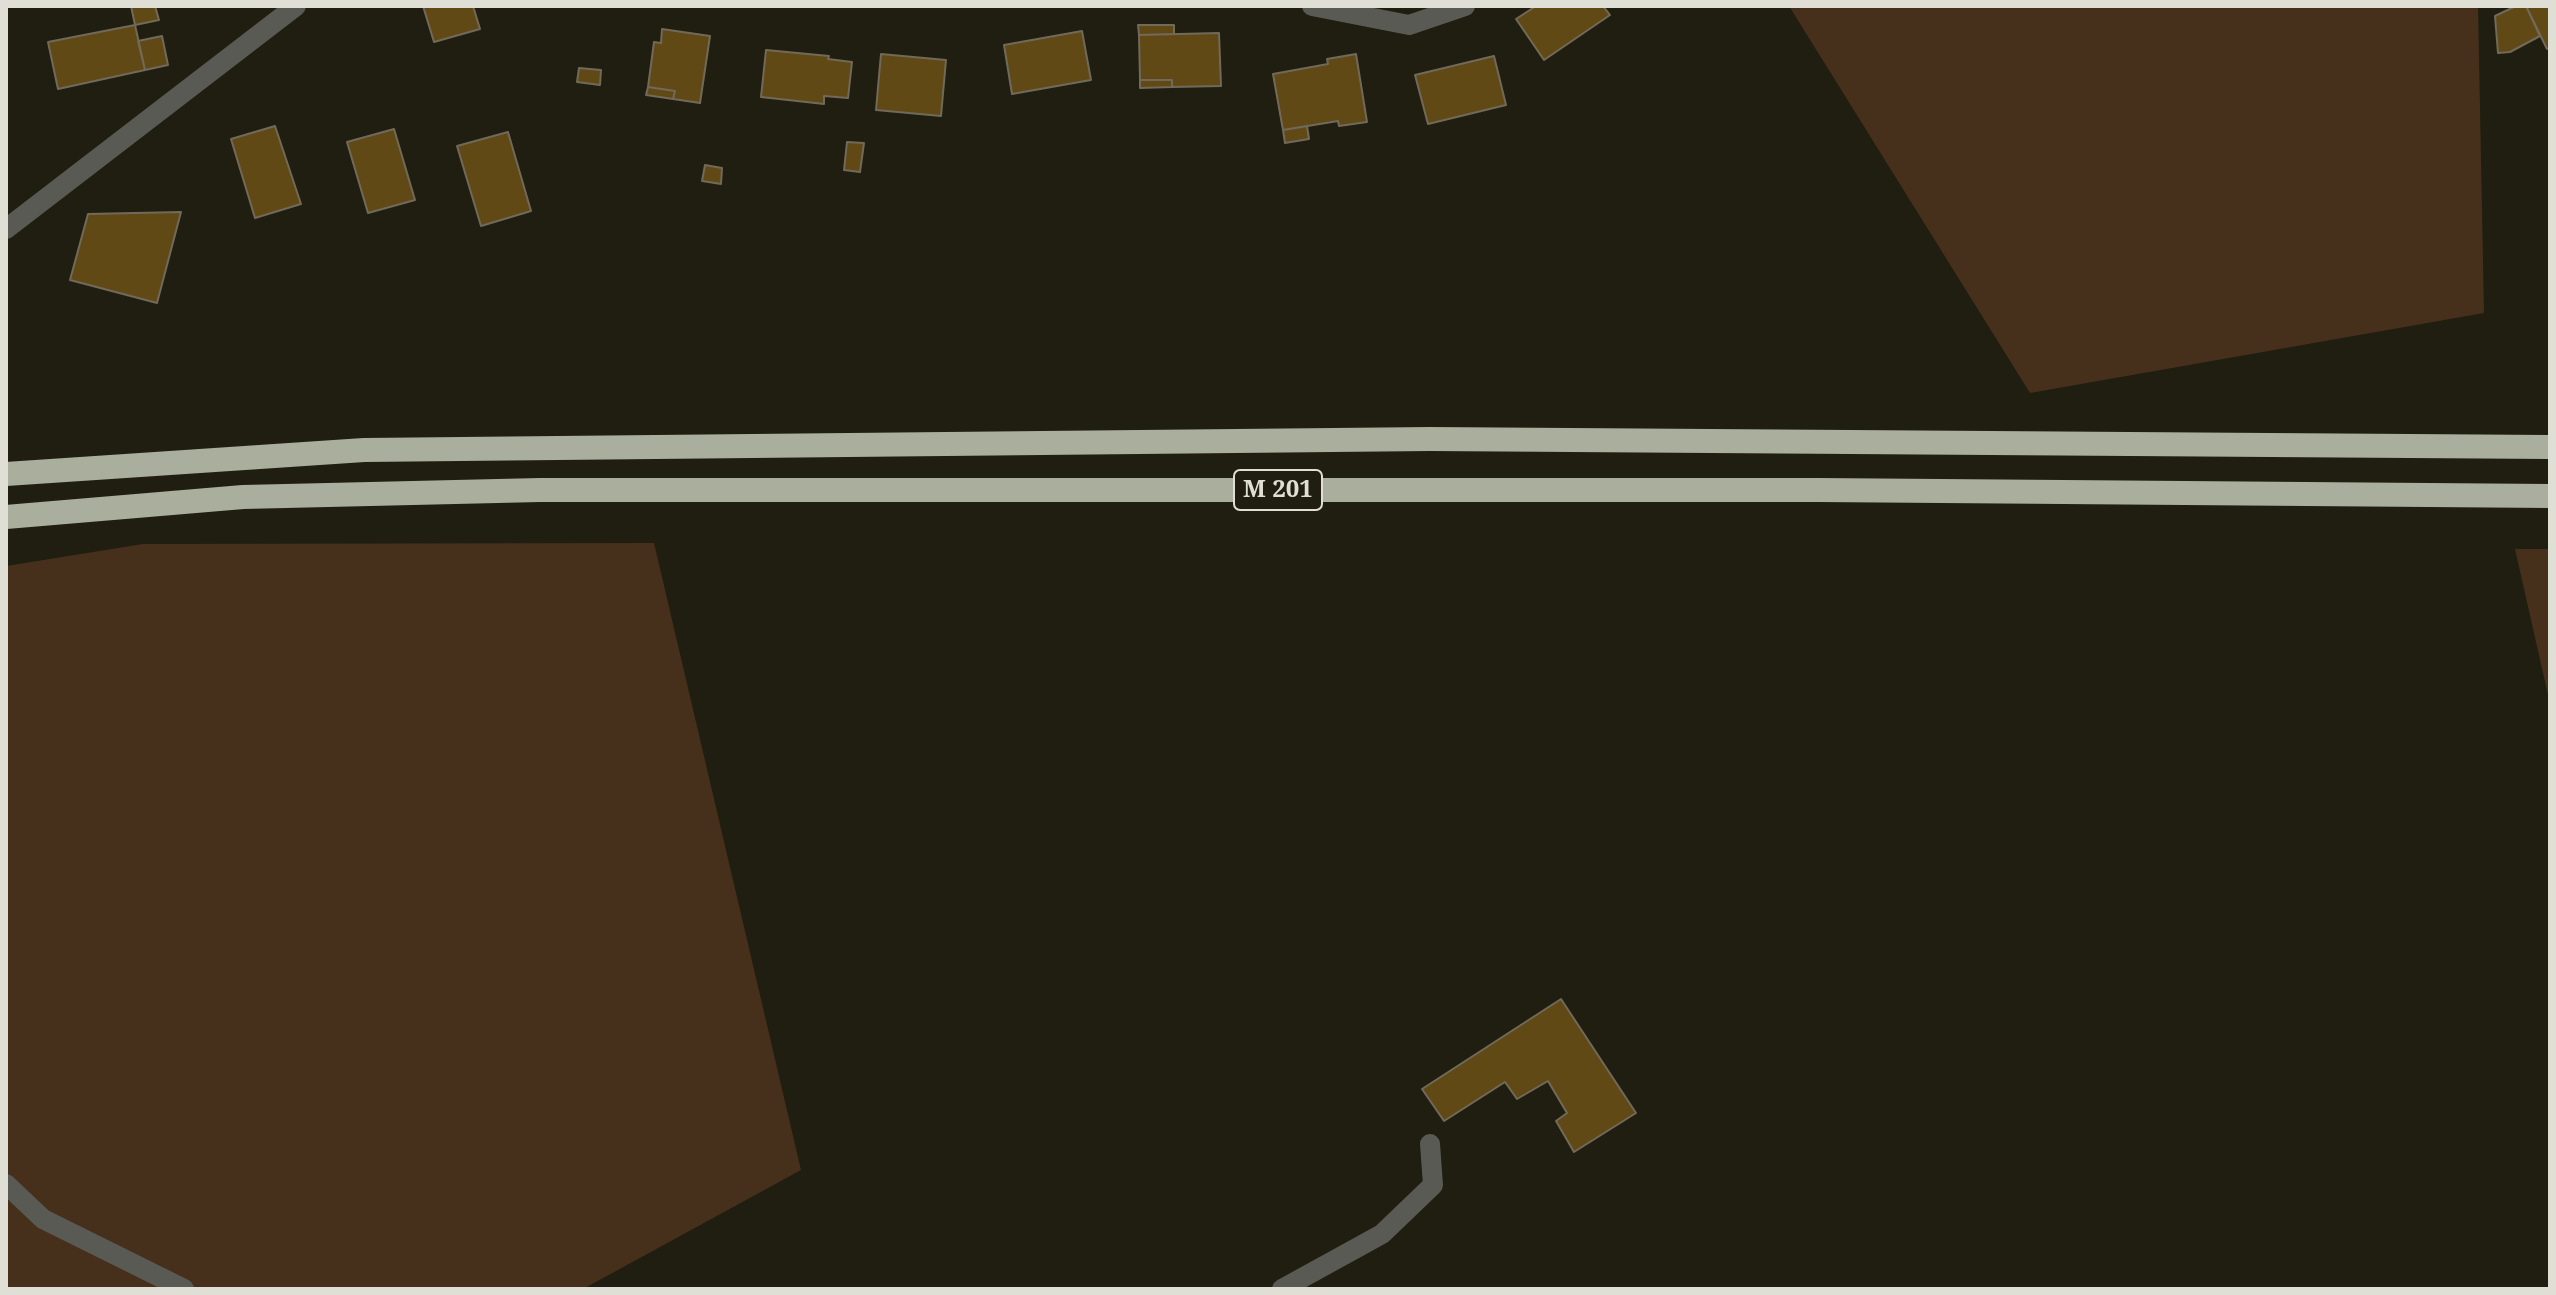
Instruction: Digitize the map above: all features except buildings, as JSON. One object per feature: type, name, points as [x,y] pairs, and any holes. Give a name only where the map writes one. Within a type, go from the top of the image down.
[{"type":"highway","name":"M 201","points":[[6,474],[364,450],[1398,439],[2550,447]]},
{"type":"highway","name":"M 201","points":[[6,517],[243,497],[540,490],[1819,490],[2550,496]]},
{"type":"street","points":[[6,229],[296,6]]},
{"type":"street","points":[[1312,6],[1409,25],[1465,6]]},
{"type":"street","points":[[1282,1289],[1382,1234],[1433,1185],[1430,1144]]},
{"type":"street","points":[[6,1184],[43,1219],[184,1289]]},
{"type":"shaded area","points":[[1789,6],[2478,6],[2484,313],[2030,393]]},
{"type":"shaded area","points":[[654,543],[801,1170],[583,1289],[6,1289],[6,566],[143,544]]},
{"type":"shaded area","points":[[2515,549],[2550,549],[2550,704]]}]
